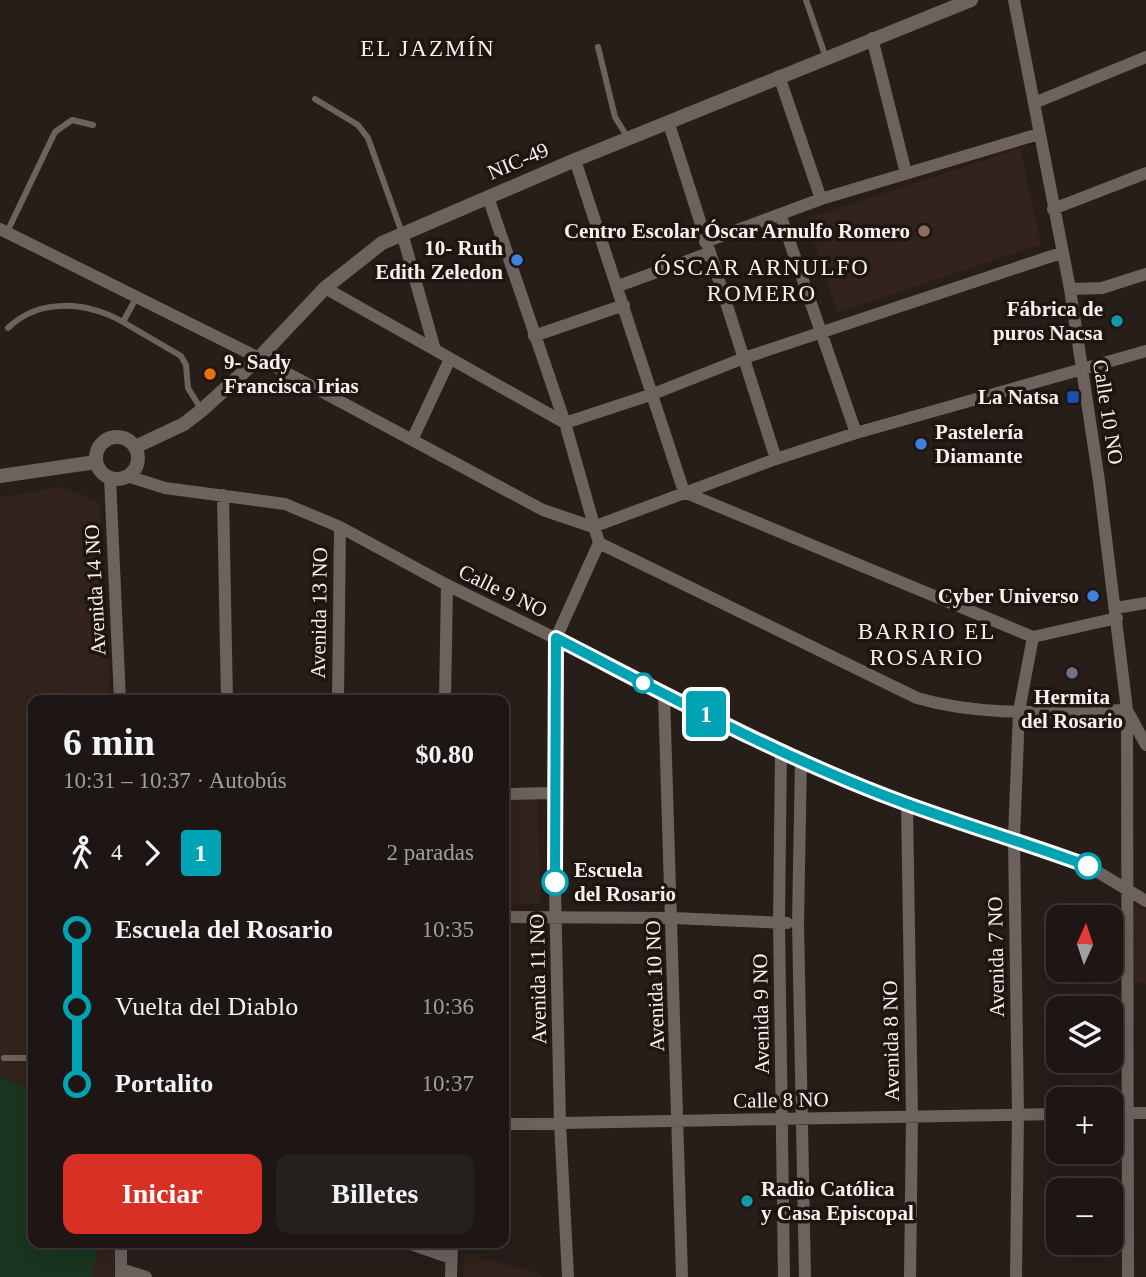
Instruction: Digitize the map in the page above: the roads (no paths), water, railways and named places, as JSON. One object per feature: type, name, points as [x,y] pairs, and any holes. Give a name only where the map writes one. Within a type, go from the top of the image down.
[{"type":"street","name":"NIC-49","points":[[135,447],[184,424],[202,410],[259,358],[325,288],[383,243],[575,160],[971,0]]},
{"type":"street","name":"Calle 10 NO","points":[[1014,0],[1070,289],[1116,613],[1126,710],[1146,745]]},
{"type":"street","points":[[873,38],[906,173]]},
{"type":"street","points":[[1034,103],[1146,57]]},
{"type":"street","points":[[779,76],[821,199]]},
{"type":"street","points":[[669,124],[776,459]]},
{"type":"street","points":[[618,286],[780,214],[821,199],[1038,134]]},
{"type":"street","points":[[575,160],[684,492],[1032,637],[1146,603]]},
{"type":"street","points":[[1053,209],[1146,173]]},
{"type":"street","points":[[488,197],[565,423],[598,542],[556,638]]},
{"type":"street","points":[[780,214],[856,433]]},
{"type":"street","points":[[3,230],[259,358],[543,510],[593,527],[776,459],[856,433],[1146,351]]},
{"type":"street","points":[[402,233],[435,350]]},
{"type":"street","points":[[325,288],[565,423],[653,394],[744,358],[1061,253]]},
{"type":"street","points":[[1070,289],[1102,288],[1146,274]]},
{"type":"street","points":[[534,336],[624,305]]},
{"type":"street","points":[[412,440],[450,359]]},
{"type":"street","points":[[119,437],[135,447],[137,464],[127,476],[110,478],[101,472],[96,462],[97,449],[106,439],[119,437]]},
{"type":"street","points":[[0,476],[96,462]]},
{"type":"street","name":"Calle 9 NO","points":[[127,476],[165,488],[285,504],[340,527],[447,585],[800,760],[907,804],[1014,838],[1088,866],[1146,901]]},
{"type":"street","name":"Avenida 14 NO","points":[[110,478],[120,695]]},
{"type":"street","points":[[223,495],[227,695]]},
{"type":"street","name":"Avenida 13 NO","points":[[338,695],[340,527]]},
{"type":"street","points":[[598,542],[917,698],[951,708],[1019,711],[1126,710],[1128,1277]]},
{"type":"street","points":[[445,695],[447,585]]},
{"type":"street","name":"Avenida 7 NO","points":[[1017,1277],[1018,1115],[1014,838],[1019,711],[1032,637]]},
{"type":"street","name":"Avenida 11 NO","points":[[556,638],[553,793],[560,1124],[568,1277]]},
{"type":"street","name":"Avenida 10 NO","points":[[664,694],[682,1277]]},
{"type":"street","name":"Avenida 9 NO","points":[[781,750],[779,922],[784,1277]]},
{"type":"street","name":"Avenida 9 NO","points":[[800,760],[798,923],[805,1277]]},
{"type":"street","points":[[509,794],[553,793]]},
{"type":"street","name":"Avenida 8 NO","points":[[907,804],[912,1117],[910,1277]]},
{"type":"street","points":[[509,917],[673,918],[798,923]]},
{"type":"street","points":[[1123,1113],[1146,1113]]},
{"type":"street","name":"Calle 8 NO","points":[[509,1125],[1046,1114]]},
{"type":"street","points":[[121,1248],[121,1273],[146,1277]]},
{"type":"street","points":[[422,1248],[451,1258]]},
{"type":"street","points":[[451,1277],[452,1248]]},
{"type":"lane","points":[[806,0],[826,58]]},
{"type":"lane","points":[[598,47],[615,117],[629,139]]},
{"type":"lane","points":[[315,99],[358,125],[369,138],[402,233]]},
{"type":"lane","points":[[3,230],[55,132],[72,120],[93,125]]},
{"type":"lane","points":[[123,322],[135,298]]},
{"type":"lane","points":[[8,328],[19,317],[71,304],[101,310],[181,356],[186,365],[188,388],[202,410]]},
{"type":"lane","points":[[4,1058],[28,1058]]},
{"type":"place","name":"Centro Escolar Óscar Arnulfo Romero","points":[[924,231]]},
{"type":"place","name":"10- Ruth Edith Zeledon","points":[[517,260]]},
{"type":"place","name":"Fábrica de puros Nacsa","points":[[1117,321]]},
{"type":"place","name":"9- Sady Francisca Irias","points":[[210,374]]},
{"type":"place","name":"La Natsa","points":[[1073,397]]},
{"type":"place","name":"Pastelería Diamante","points":[[921,444]]},
{"type":"place","name":"Cyber Universo","points":[[1093,596]]},
{"type":"place","name":"Hermita del Rosario","points":[[1072,673]]},
{"type":"place","name":"Escuela del Rosario","points":[[555,882]]},
{"type":"place","name":"Radio Católica y Casa Episcopal","points":[[747,1201]]},
{"type":"district","name":"EL JAZMÍN","points":[[428,48]]},
{"type":"district","name":"ÓSCAR ARNULFO ROMERO","points":[[762,280]]},
{"type":"district","name":"BARRIO EL ROSARIO","points":[[927,644]]}]
